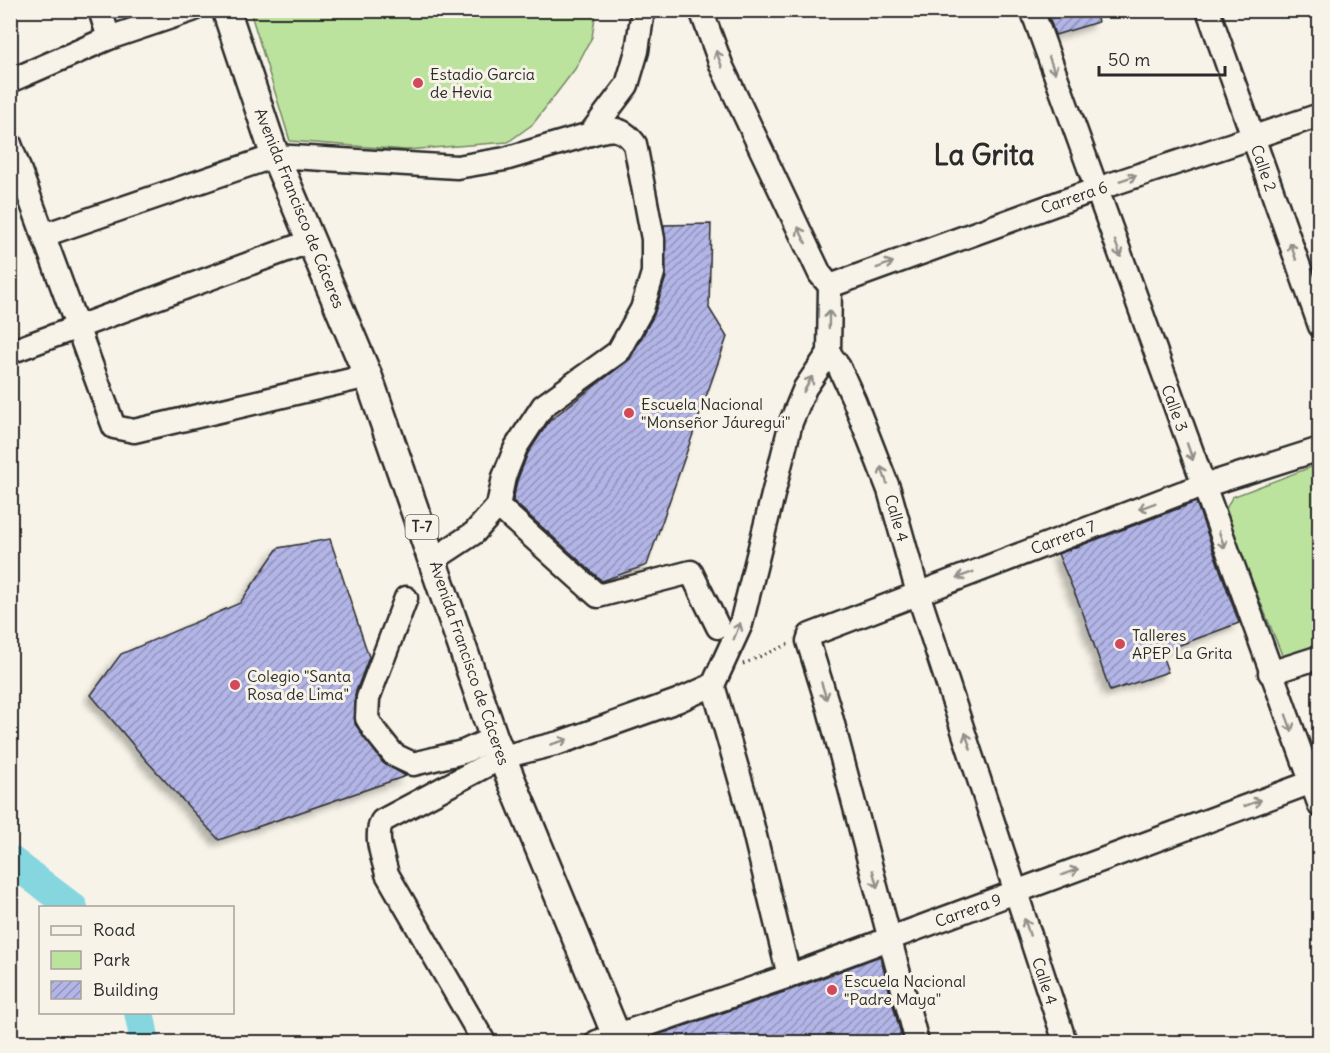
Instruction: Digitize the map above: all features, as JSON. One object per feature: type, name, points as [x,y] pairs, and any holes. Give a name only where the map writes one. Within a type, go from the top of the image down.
[{"type":"main road","name":"Avenida Francisco de Cáceres","points":[[226,10],[275,156],[368,376],[498,747],[525,817],[587,959],[610,1040]]},
{"type":"street","points":[[100,10],[109,38]]},
{"type":"street","points":[[10,81],[109,38],[192,10]]},
{"type":"street","points":[[590,134],[627,86],[637,51],[643,10]]},
{"type":"street","points":[[406,598],[368,698],[367,718],[394,755],[413,764],[463,752],[559,743],[677,701],[715,680],[741,624],[791,422],[805,388],[829,352],[830,286],[820,274],[722,67],[701,10]]},
{"type":"street","name":"Calle 3","points":[[1032,10],[1270,673],[1315,780],[1320,806]]},
{"type":"street","name":"Calle 2","points":[[1208,10],[1320,326]]},
{"type":"street","name":"Carrera 6","points":[[830,286],[1097,189],[1320,115]]},
{"type":"street","points":[[44,235],[275,156],[457,167],[505,159],[615,128],[624,132],[635,144],[653,239],[653,273],[642,309],[618,352],[602,367],[543,406],[516,447],[504,477],[498,506],[474,533],[434,560]]},
{"type":"street","points":[[10,144],[114,427],[134,431],[368,376]]},
{"type":"street","points":[[10,352],[311,241]]},
{"type":"street","name":"Calle 4","points":[[829,352],[839,367],[876,454],[918,592],[1065,1042]]},
{"type":"street","name":"Carrera 7","points":[[810,635],[1202,485],[1320,449]]},
{"type":"street","points":[[498,506],[598,596],[691,572],[718,627]]},
{"type":"street","points":[[810,635],[808,641],[829,709],[891,939],[916,1042]]},
{"type":"street","points":[[1270,673],[1320,657]]},
{"type":"street","points":[[715,680],[789,976]]},
{"type":"street","points":[[484,1042],[387,874],[378,829],[382,821],[394,813],[463,780],[498,747]]},
{"type":"street","name":"Carrera 9","points":[[610,1040],[891,939],[1315,780]]},
{"type":"path","points":[[715,680],[810,635]]},
{"type":"green space","name":"Estadio Garcia de Hevia","points":[[250,10],[596,11],[592,37],[575,69],[533,124],[508,142],[406,150],[290,141]]},
{"type":"green space","points":[[1319,464],[1319,657],[1287,667],[1224,513],[1232,497]]},
{"type":"building","points":[[1047,10],[1095,10],[1098,22],[1055,35]]},
{"type":"building","name":"Escuela Nacional \"Monseñor Jáuregui\"","points":[[711,224],[709,308],[727,337],[647,565],[602,581],[513,501],[517,481],[528,453],[550,420],[630,359],[654,315],[666,277],[664,225]]},
{"type":"building","points":[[1196,502],[1239,623],[1161,652],[1168,672],[1110,691],[1083,613],[1058,554]]},
{"type":"building","name":"Colegio \"Santa Rosa de Lima\"","points":[[330,539],[369,657],[355,694],[355,724],[383,763],[406,776],[219,840],[145,759],[91,695],[121,654],[240,603],[278,548]]},
{"type":"building","name":"Escuela Nacional \"Padre Maya\"","points":[[880,956],[903,1042],[637,1042],[793,989]]},
{"type":"waterway","points":[[10,860],[70,906]]},
{"type":"waterway","points":[[139,1014],[145,1042]]},
{"type":"place","name":"Estadio Garcia de Hevia","points":[[418,83]]},
{"type":"place","name":"Escuela Nacional \"Monseñor Jáuregui\"","points":[[629,413]]},
{"type":"place","name":"Talleres APEP La Grita","points":[[1120,644]]},
{"type":"place","name":"Colegio \"Santa Rosa de Lima\"","points":[[235,685]]},
{"type":"place","name":"Escuela Nacional \"Padre Maya\"","points":[[832,990]]},
{"type":"district","name":"La Grita","points":[[984,155]]}]
